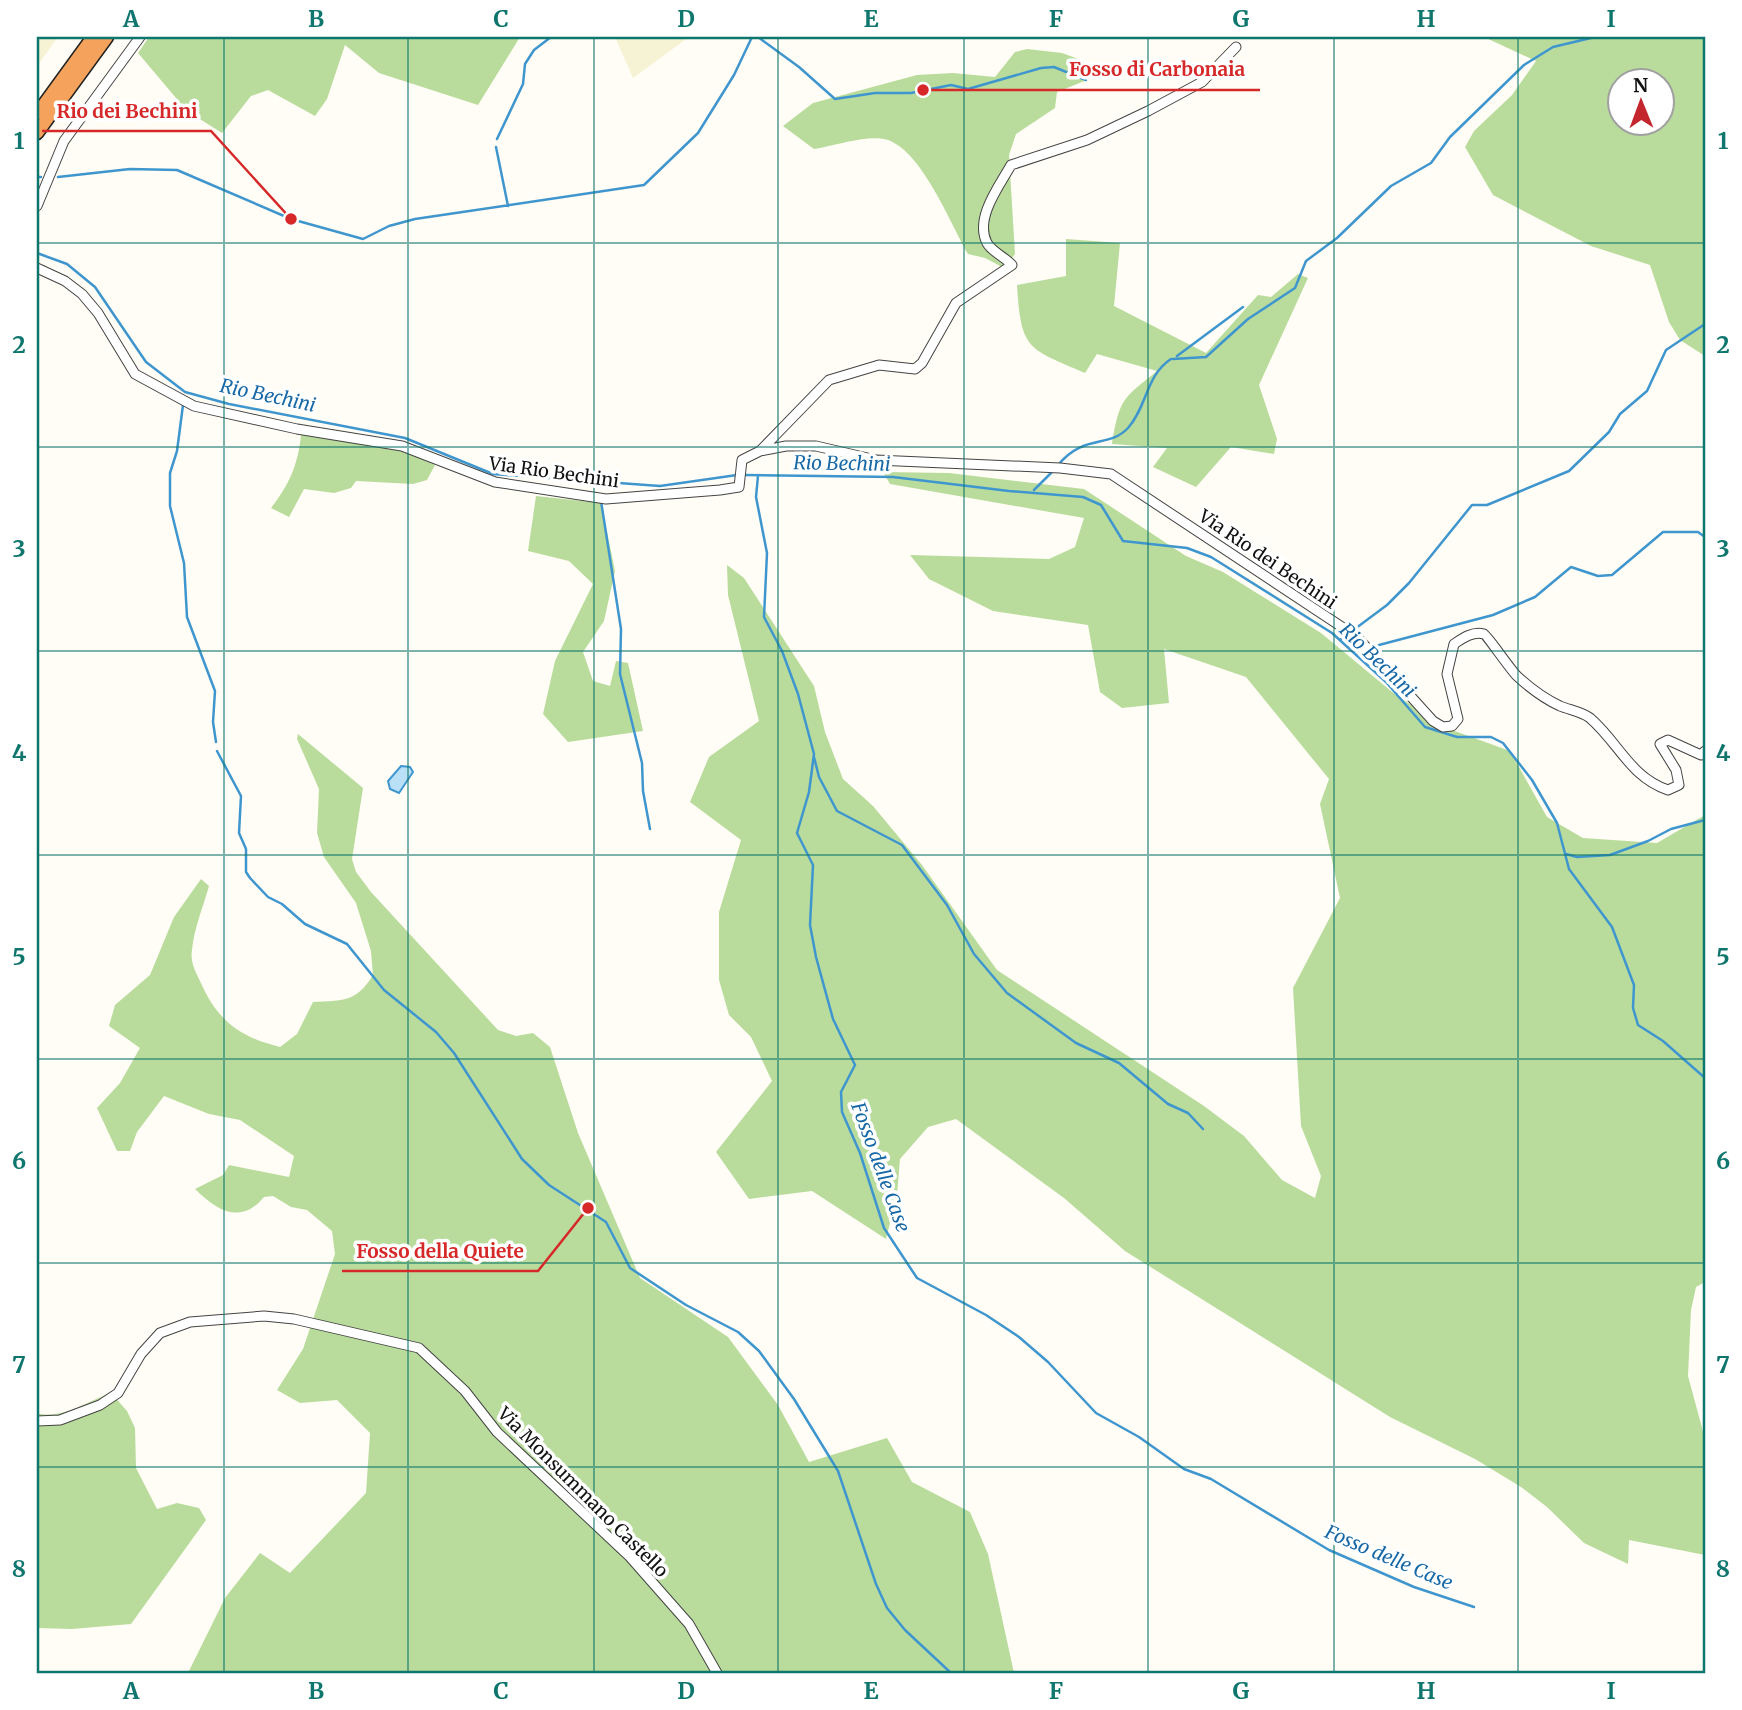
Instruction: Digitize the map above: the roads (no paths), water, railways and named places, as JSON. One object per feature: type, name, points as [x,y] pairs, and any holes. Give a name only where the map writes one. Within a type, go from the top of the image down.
[{"type":"highway","points":[[37,114],[93,37]]},
{"type":"highway","points":[[37,133],[107,37]]},
{"type":"street","points":[[37,206],[64,141],[141,37]]},
{"type":"street","points":[[760,451],[829,380],[879,365],[915,369],[922,363],[956,303],[1012,265],[987,243],[984,230],[988,205],[1011,165],[1087,140],[1181,94],[1202,82],[1236,47]]},
{"type":"street","name":"Via Rio Bechini","points":[[37,268],[65,281],[82,294],[98,313],[135,374],[174,396],[211,411],[402,446],[495,482],[606,499],[739,487],[742,460],[760,451]]},
{"type":"street","name":"Via Rio dei Bechini","points":[[760,451],[786,446],[816,446],[876,460],[1060,468],[1111,474],[1357,637],[1405,693],[1433,722],[1443,727],[1452,726],[1458,719],[1447,674],[1454,644],[1469,634],[1482,633],[1490,638],[1496,652],[1510,670],[1537,695],[1588,716],[1634,772],[1651,784],[1668,790],[1679,785],[1676,770],[1660,744],[1668,740],[1701,755],[1705,751]]},
{"type":"street","name":"Via Monsummano Castello","points":[[37,1421],[60,1420],[100,1405],[118,1393],[141,1354],[160,1333],[190,1322],[224,1322],[264,1316],[294,1319],[419,1348],[466,1391],[497,1432],[630,1557],[689,1624],[717,1673]]},
{"type":"water","points":[[401,766],[410,767],[413,772],[399,793],[390,789],[388,781]]},
{"type":"waterway","points":[[497,139],[523,84],[525,64],[534,50],[551,37]]},
{"type":"waterway","points":[[58,177],[130,169],[177,170],[291,219],[363,239],[389,226],[415,219],[644,185],[698,133],[734,75],[752,37]]},
{"type":"waterway","points":[[758,37],[799,67],[835,99],[875,93],[911,93],[951,85],[968,89],[1041,68],[1054,67],[1086,80]]},
{"type":"waterway","points":[[1173,359],[1206,357],[1248,319],[1295,288],[1306,261],[1337,238],[1391,186],[1431,163],[1450,137],[1524,65],[1553,47],[1595,37]]},
{"type":"waterway","points":[[496,147],[508,206]]},
{"type":"waterway","name":"Rio Bechini","points":[[37,253],[67,264],[95,287],[146,362],[185,392],[229,404],[405,438],[493,474],[660,486],[737,475]]},
{"type":"waterway","points":[[1177,356],[1243,307]]},
{"type":"waterway","points":[[1340,640],[1387,605],[1409,583],[1472,505],[1487,505],[1569,471],[1609,432],[1620,414],[1647,391],[1666,350],[1705,324]]},
{"type":"waterway","points":[[1058,465],[1078,449],[1112,438],[1128,428],[1139,411],[1151,382],[1171,359]]},
{"type":"waterway","points":[[183,405],[177,451],[170,473],[170,506],[184,563],[187,617],[215,691],[213,722],[216,742]]},
{"type":"waterway","points":[[1034,490],[1054,470]]},
{"type":"waterway","name":"Rio Bechini","points":[[744,475],[893,477],[1083,497],[1101,505],[1123,541],[1187,548],[1211,557],[1332,633],[1386,682],[1425,727],[1457,737],[1491,737],[1503,743],[1532,780],[1557,823],[1569,869],[1612,927],[1634,985],[1633,1008],[1638,1025],[1663,1041],[1705,1078]]},
{"type":"waterway","name":"Fosso delle Case","points":[[758,476],[756,497],[767,553],[764,617],[782,651],[798,694],[814,754],[809,792],[797,833],[813,865],[810,925],[833,1019],[855,1065],[841,1092],[842,1112],[860,1153],[884,1228],[917,1278],[986,1315],[1019,1337],[1048,1362],[1096,1413],[1139,1437],[1184,1469],[1211,1479],[1329,1550],[1414,1587],[1474,1607]]},
{"type":"waterway","points":[[601,501],[621,629],[620,674],[642,763],[643,791],[650,829]]},
{"type":"waterway","points":[[1360,658],[1379,645],[1493,615],[1535,597],[1571,567],[1598,576],[1612,575],[1663,532],[1698,532],[1705,537]]},
{"type":"waterway","points":[[217,751],[241,796],[239,833],[246,849],[246,872],[250,878],[268,897],[282,904],[305,924],[347,944],[384,990],[436,1032],[454,1053],[522,1159],[549,1185],[606,1222],[630,1268],[686,1305],[738,1332],[759,1351],[794,1399],[838,1471],[876,1584],[887,1608],[905,1630],[951,1673]]},
{"type":"waterway","points":[[814,757],[819,777],[837,811],[902,845],[947,905],[974,954],[1007,993],[1076,1043],[1119,1063],[1168,1104],[1188,1113],[1203,1129]]},
{"type":"waterway","points":[[1566,854],[1577,857],[1610,855],[1671,829],[1705,820]]},
{"type":"place","name":"Fosso di Carbonaia","points":[[923,90]]},
{"type":"place","name":"Rio dei Bechini","points":[[291,219]]},
{"type":"place","name":"Fosso della Quiete","points":[[588,1208]]}]
